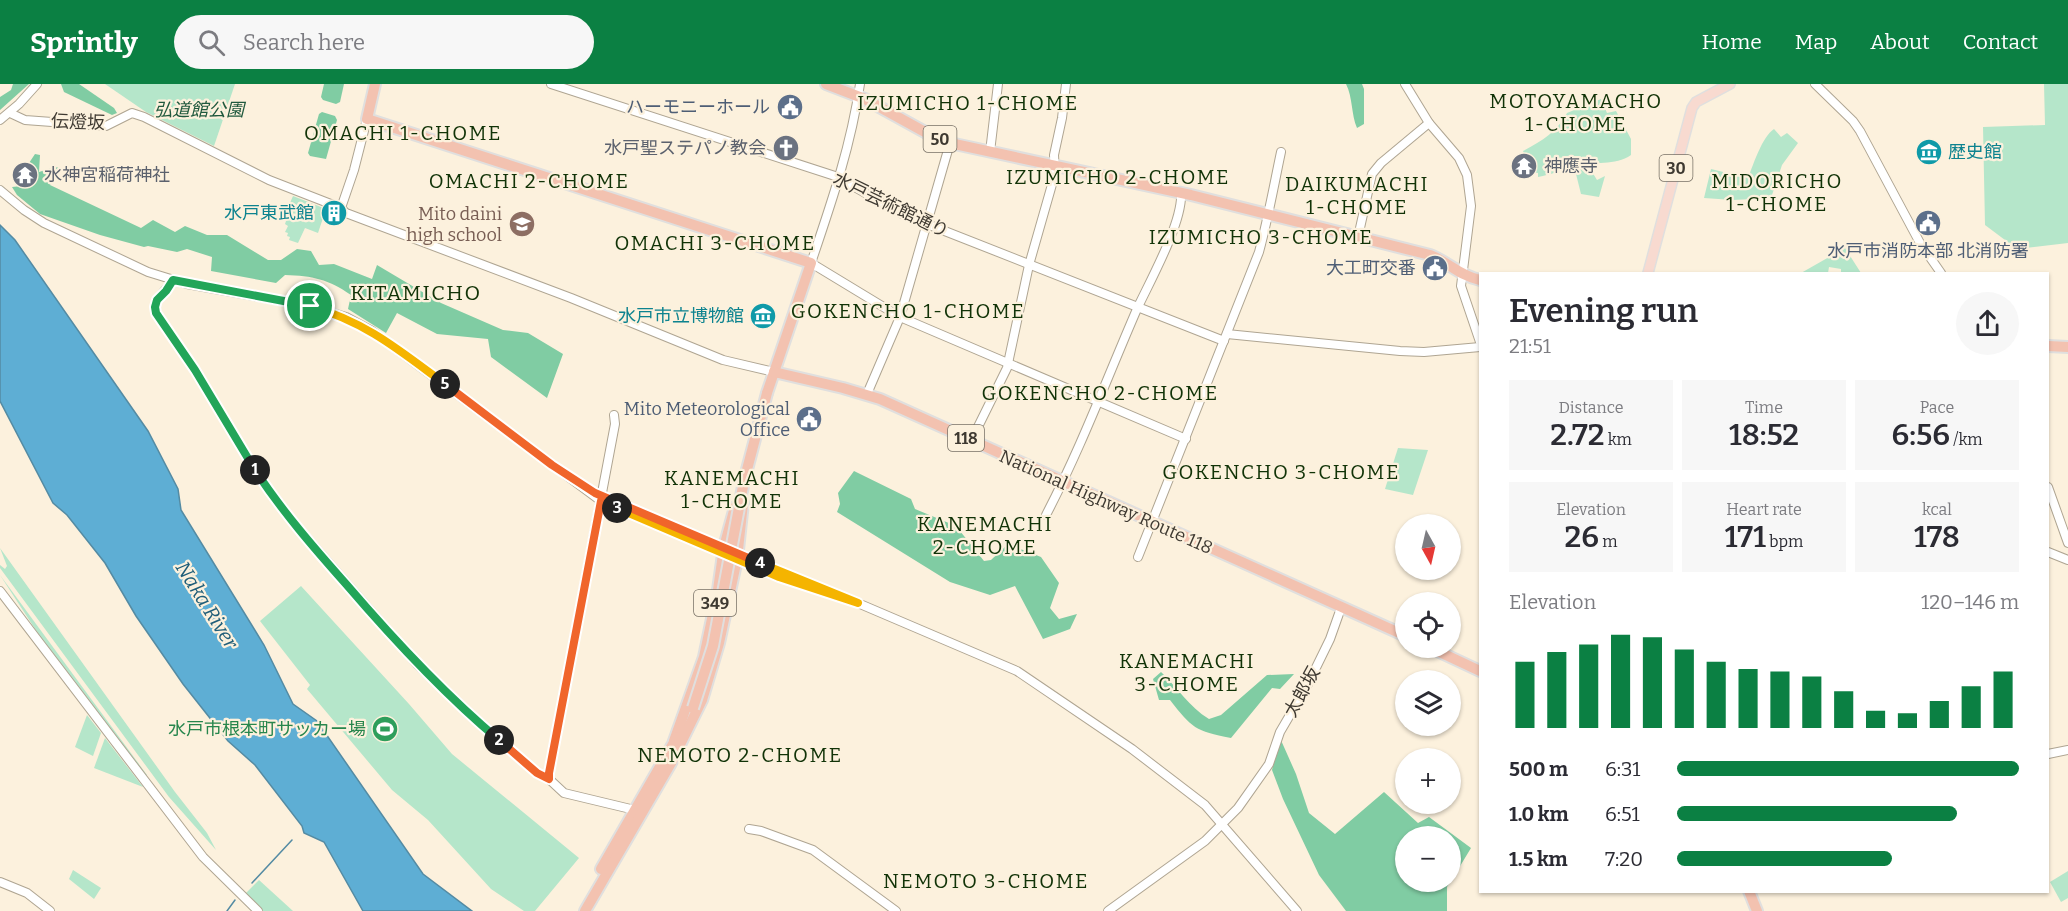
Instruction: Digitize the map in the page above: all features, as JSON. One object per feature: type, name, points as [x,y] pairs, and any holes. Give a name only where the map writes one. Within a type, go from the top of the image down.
[{"type":"highway","points":[[375,84],[367,119],[811,263],[774,372]]},
{"type":"highway","name":"50","points":[[826,84],[859,96],[934,137],[950,143],[1181,193],[1430,255],[1442,260],[1461,274],[1479,280]]},
{"type":"highway","points":[[2049,346],[2068,347]]},
{"type":"highway","name":"349","points":[[677,743],[693,708],[712,646],[744,481],[774,372]]},
{"type":"highway","name":"National Highway Route 118","points":[[774,372],[867,394],[1395,631]]},
{"type":"highway","name":"349","points":[[677,743],[704,657],[718,590],[723,550],[762,409]]},
{"type":"highway","name":"349","points":[[577,911],[619,845],[702,700],[713,666],[737,556],[748,461]]},
{"type":"highway","points":[[1452,658],[1479,671]]},
{"type":"highway","name":"349","points":[[585,911],[619,845]]},
{"type":"highway","points":[[1750,893],[1757,911]]},
{"type":"main road","name":"30","points":[[1648,272],[1693,106],[1730,84]]},
{"type":"street","points":[[0,120],[10,113],[37,84]]},
{"type":"street","name":"水戸芸術館通り","points":[[551,84],[839,179],[904,215],[928,225],[1138,307],[1226,338],[1420,352],[1479,344]]},
{"type":"street","points":[[860,84],[839,179],[811,263],[900,317],[1186,439]]},
{"type":"street","points":[[990,152],[999,84]]},
{"type":"street","points":[[971,441],[1008,363],[1029,265],[1055,174],[1054,155],[1066,84]]},
{"type":"street","points":[[1405,84],[1429,123],[1459,158],[1470,186],[1471,206],[1461,274],[1461,290],[1479,341]]},
{"type":"street","points":[[1815,84],[1860,131],[1920,243],[1940,272]]},
{"type":"street","name":"伝燈坂","points":[[10,113],[25,120],[106,126],[132,113],[268,180],[341,208]]},
{"type":"street","points":[[367,119],[354,170],[341,208],[346,213],[639,324],[714,356],[774,372]]},
{"type":"street","points":[[1358,237],[1372,174],[1381,163],[1429,123]]},
{"type":"street","points":[[867,394],[900,317],[950,143]]},
{"type":"street","points":[[1138,556],[1259,252],[1281,152]]},
{"type":"street","points":[[0,190],[24,210],[44,222],[138,268],[173,280],[310,306],[346,317],[381,337],[552,465],[601,498],[737,556],[858,603],[1029,677],[1164,772],[1205,805],[1298,911]]},
{"type":"street","points":[[1047,515],[1172,232],[1182,203],[1181,193]]},
{"type":"street","points":[[173,280],[157,300],[156,313],[195,370],[242,450],[272,494],[319,553],[417,664],[537,773],[549,779],[564,793],[639,811]]},
{"type":"street","points":[[549,779],[615,424],[614,415]]},
{"type":"street","points":[[2049,490],[2068,543]]},
{"type":"street","points":[[2049,552],[2068,560]]},
{"type":"street","points":[[0,591],[203,857],[258,911]]},
{"type":"street","name":"太郎坂","points":[[1108,911],[1204,841],[1238,808],[1240,802],[1269,764],[1280,732],[1308,684],[1330,639],[1341,608]]},
{"type":"street","points":[[2049,754],[2068,750]]},
{"type":"street","points":[[749,829],[762,831],[813,850],[896,911]]},
{"type":"street","points":[[0,882],[27,893],[50,911]]},
{"type":"green space","points":[[13,84],[29,84],[0,110],[0,97],[11,90]]},
{"type":"green space","points":[[61,84],[79,84],[114,108],[117,113],[112,115],[64,92]]},
{"type":"green space","name":"弘道館公園","points":[[105,84],[235,84],[214,146],[146,112]]},
{"type":"green space","points":[[324,84],[344,84],[340,102],[336,104],[323,100],[321,97]]},
{"type":"green space","points":[[1346,84],[1362,84],[1364,89],[1364,124],[1357,128],[1350,95]]},
{"type":"green space","points":[[2044,84],[2068,84],[2068,243],[2017,249],[1985,225],[1983,127],[2045,125]]},
{"type":"green space","points":[[1601,99],[1607,113],[1616,111],[1631,139],[1631,155],[1618,161],[1575,166],[1538,177],[1538,173],[1532,172],[1523,151],[1559,126],[1567,113]]},
{"type":"green space","points":[[322,112],[335,116],[337,120],[326,159],[310,156],[308,153],[319,114]]},
{"type":"green space","points":[[1774,129],[1781,137],[1787,133],[1798,143],[1782,165],[1771,198],[1733,200],[1704,198],[1711,169],[1748,178],[1762,144]]},
{"type":"green space","points":[[35,154],[40,155],[39,172],[55,167],[60,168],[50,185],[141,228],[153,220],[175,232],[185,226],[207,235],[227,235],[268,260],[281,260],[297,249],[311,251],[319,265],[334,264],[372,279],[377,265],[441,303],[503,330],[528,333],[563,354],[547,398],[491,357],[488,339],[437,334],[397,313],[386,333],[348,309],[351,295],[327,282],[304,276],[285,275],[276,283],[211,271],[212,257],[187,249],[177,252],[144,247],[100,235],[40,214],[17,195],[12,187],[22,186],[21,175]]},
{"type":"green space","points":[[1589,167],[1597,180],[1605,176],[1599,197],[1581,194],[1575,170]]},
{"type":"green space","points":[[293,196],[326,209],[318,233],[305,228],[298,243],[289,240],[288,233],[285,232],[288,226],[283,219]]},
{"type":"green space","points":[[1845,248],[1860,272],[1841,272],[1841,269],[1829,267],[1828,272],[1803,272]]},
{"type":"green space","points":[[1398,448],[1428,450],[1413,495],[1385,489]]},
{"type":"green space","points":[[854,471],[911,499],[915,509],[956,526],[984,561],[991,560],[1008,544],[1041,557],[1059,583],[1050,608],[1059,619],[1077,614],[1070,629],[1043,639],[1015,586],[990,595],[950,582],[837,512],[840,504],[838,493]]},
{"type":"green space","points":[[0,548],[207,833],[216,850],[169,797],[0,568],[0,565],[5,569],[7,566]]},
{"type":"green space","points":[[0,575],[147,775],[37,632]]},
{"type":"green space","name":"水戸市根本町サッカー場","points":[[301,586],[452,754],[579,858],[535,911],[524,911],[491,889],[428,820],[392,790],[307,689],[310,685],[260,621]]},
{"type":"green space","points":[[1161,672],[1190,703],[1209,719],[1221,715],[1267,675],[1294,674],[1280,689],[1272,688],[1231,738],[1195,727],[1170,700],[1159,700],[1153,679]]},
{"type":"green space","points":[[87,715],[101,733],[93,756],[75,747]]},
{"type":"green space","points":[[105,738],[143,787],[94,768]]},
{"type":"green space","points":[[1280,738],[1296,774],[1309,813],[1335,834],[1384,792],[1395,802],[1395,814],[1408,814],[1418,823],[1429,817],[1441,826],[1395,826],[1395,892],[1447,892],[1447,911],[1346,911],[1319,875],[1283,799],[1272,770]]},
{"type":"green space","points":[[1461,841],[1471,848],[1461,864]]},
{"type":"green space","points":[[73,870],[101,888],[94,899],[69,879]]},
{"type":"green space","points":[[2068,871],[2068,898],[2061,902],[2050,882]]},
{"type":"green space","points":[[259,880],[293,911],[262,911],[244,895]]},
{"type":"water","name":"Naka River","points":[[0,225],[15,240],[148,431],[178,489],[181,510],[264,645],[293,704],[317,721],[423,874],[472,911],[363,911],[324,842],[304,833],[302,826],[255,765],[228,741],[183,684],[136,616],[105,563],[67,515],[53,503],[0,401]]},
{"type":"waterway","points":[[252,883],[292,840]]},
{"type":"waterway","points":[[227,911],[235,900]]},
{"type":"place","name":"ハーモニーホール","points":[[790,107]]},
{"type":"place","name":"水戸聖ステパノ教会","points":[[786,148]]},
{"type":"place","name":"歴史館","points":[[1929,152]]},
{"type":"place","name":"神應寺","points":[[1524,166]]},
{"type":"place","name":"水神宮稲荷神社","points":[[25,175]]},
{"type":"place","name":"水戸東武館","points":[[334,213]]},
{"type":"place","name":"水戸市消防本部 北消防署","points":[[1928,223]]},
{"type":"place","name":"Mito daini high school","points":[[522,224]]},
{"type":"place","name":"大工町交番","points":[[1435,268]]},
{"type":"place","name":"水戸市立博物館","points":[[763,316]]},
{"type":"place","name":"Mito Meteorological Office","points":[[809,419]]},
{"type":"place","name":"水戸市根本町サッカー場","points":[[385,729]]},
{"type":"district","name":"IZUMICHO 1-CHOME","points":[[968,103]]},
{"type":"district","name":"MOTOYAMACHO 1-CHOME","points":[[1576,112]]},
{"type":"district","name":"OMACHI 1-CHOME","points":[[403,133]]},
{"type":"district","name":"IZUMICHO 2-CHOME","points":[[1118,177]]},
{"type":"district","name":"OMACHI 2-CHOME","points":[[529,181]]},
{"type":"district","name":"MIDORICHO 1-CHOME","points":[[1777,192]]},
{"type":"district","name":"DAIKUMACHI 1-CHOME","points":[[1357,196]]},
{"type":"district","name":"IZUMICHO 3-CHOME","points":[[1261,237]]},
{"type":"district","name":"OMACHI 3-CHOME","points":[[715,243]]},
{"type":"district","name":"KITAMICHO","points":[[416,293]]},
{"type":"district","name":"GOKENCHO 1-CHOME","points":[[908,311]]},
{"type":"district","name":"GOKENCHO 2-CHOME","points":[[1100,393]]},
{"type":"district","name":"GOKENCHO 3-CHOME","points":[[1281,472]]},
{"type":"district","name":"KANEMACHI 1-CHOME","points":[[732,490]]},
{"type":"district","name":"KANEMACHI 2-CHOME","points":[[985,536]]},
{"type":"district","name":"KANEMACHI 3-CHOME","points":[[1187,672]]},
{"type":"district","name":"NEMOTO 2-CHOME","points":[[740,755]]},
{"type":"district","name":"NEMOTO 3-CHOME","points":[[986,881]]},
{"type":"route","points":[[173,280],[310,306],[346,317],[372,331],[552,465],[595,493],[858,603],[779,577],[601,501],[585,575],[549,779],[542,776],[462,708],[417,664],[293,522],[242,450],[195,370],[156,313],[155,307],[159,297],[173,280]]}]
